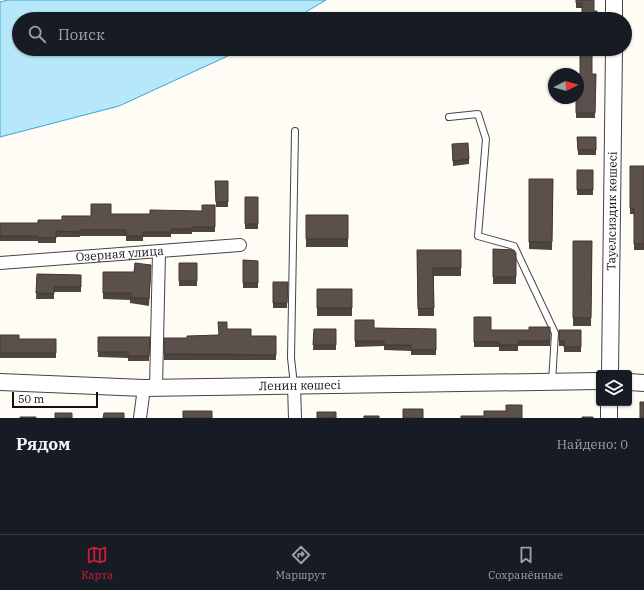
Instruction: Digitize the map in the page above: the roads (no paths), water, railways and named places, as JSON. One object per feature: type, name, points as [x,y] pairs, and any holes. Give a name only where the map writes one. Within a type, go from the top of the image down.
[{"type":"street","points":[[614,0],[614,12]]},
{"type":"street","name":"Тауелсиздик көшесі","points":[[610,370],[614,56]]},
{"type":"street","name":"Озерная улица","points":[[0,263],[240,245]]},
{"type":"street","points":[[140,418],[150,388],[159,252]]},
{"type":"street","name":"Ленин көшесі","points":[[0,382],[150,388],[596,381]]},
{"type":"street","points":[[632,382],[644,383]]},
{"type":"street","points":[[294,385],[295,418]]},
{"type":"street","points":[[609,418],[610,406]]},
{"type":"lane","points":[[449,117],[478,114],[486,139],[478,236],[514,246],[555,333],[552,382]]},
{"type":"lane","points":[[294,385],[291,358],[295,131]]},
{"type":"water","points":[[8,0],[326,0],[306,12],[12,12],[12,56],[228,56],[119,106],[0,137],[0,2]]}]
